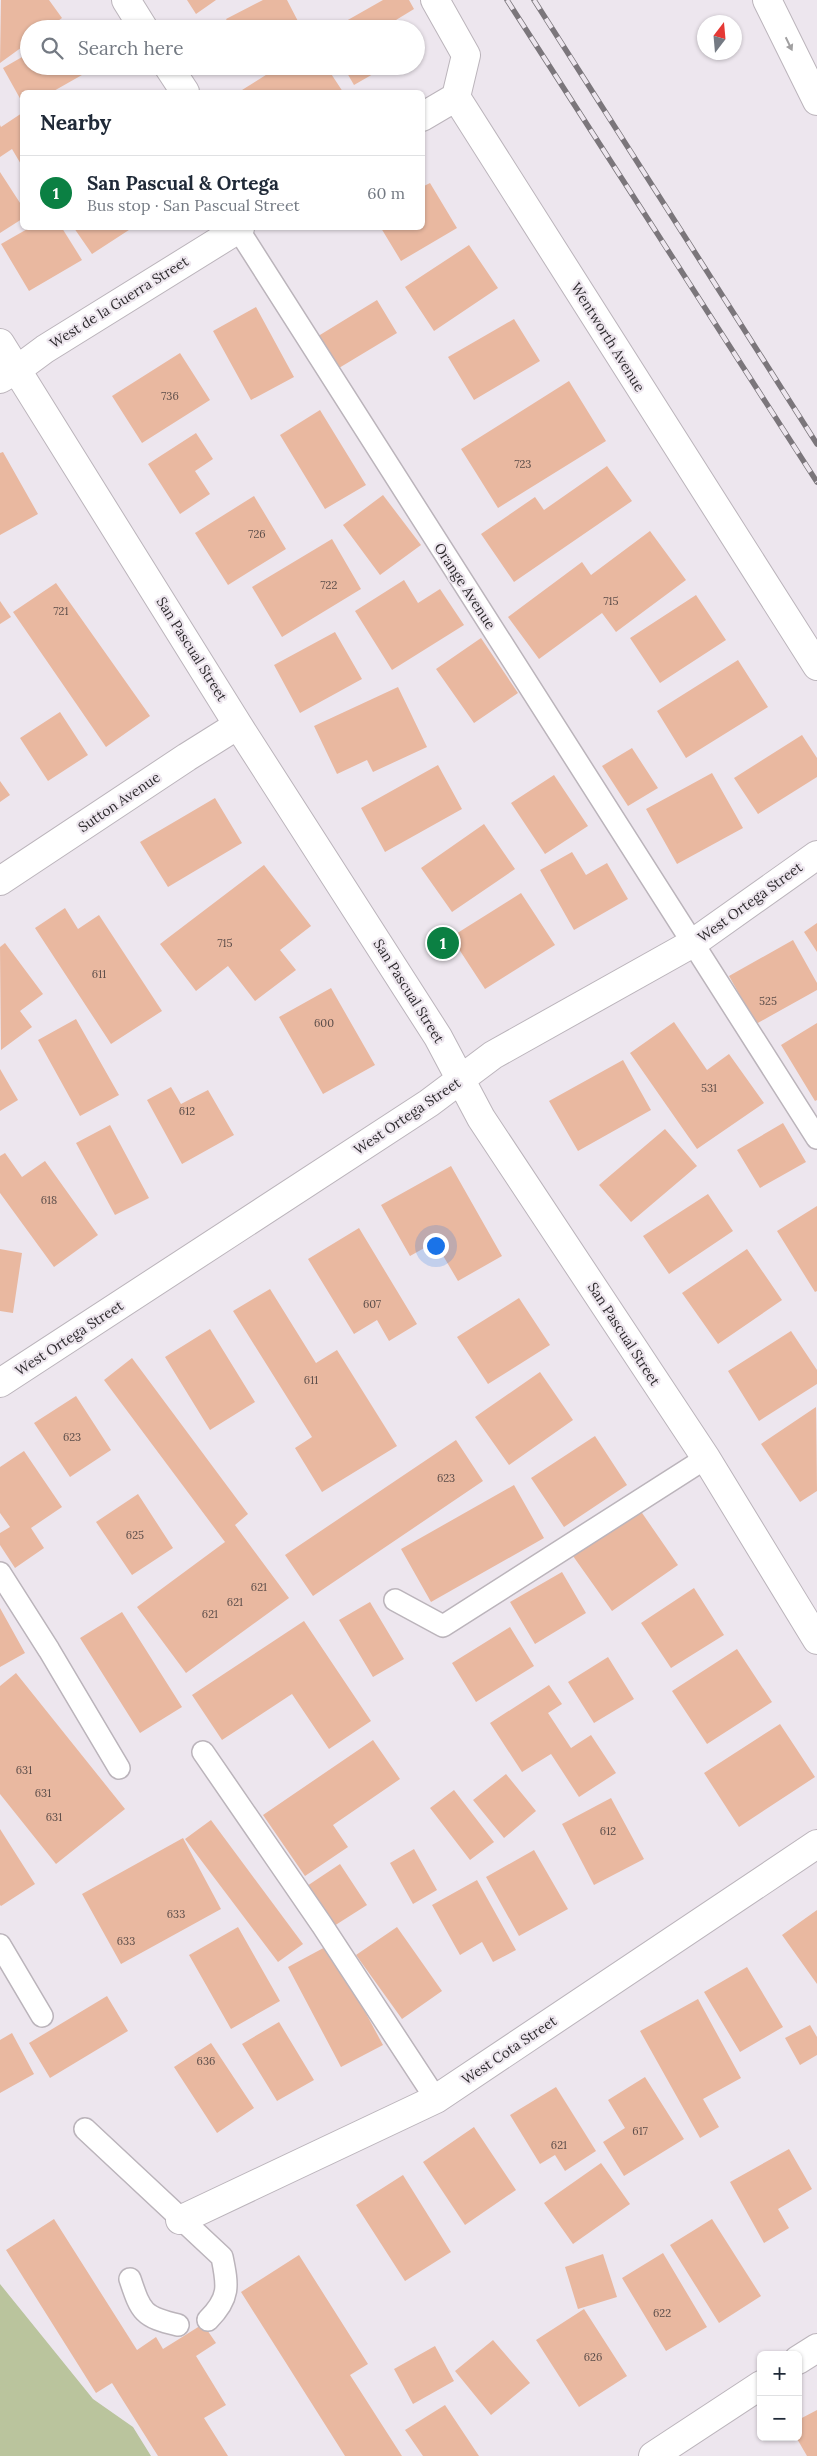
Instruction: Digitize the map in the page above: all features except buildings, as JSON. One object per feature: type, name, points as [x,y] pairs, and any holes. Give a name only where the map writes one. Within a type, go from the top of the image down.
[{"type":"main road","points":[[126,0],[138,20]]},
{"type":"main road","points":[[425,115],[456,97],[466,55],[435,0]]},
{"type":"main road","points":[[767,0],[817,102]]},
{"type":"main road","points":[[174,75],[184,90]]},
{"type":"main road","name":"Wentworth Avenue","points":[[456,97],[817,666]]},
{"type":"main road","name":"West de la Guerra Street","points":[[9,374],[45,349],[236,230]]},
{"type":"main road","name":"San Pascual Street","points":[[0,343],[9,374],[238,725],[438,1037],[462,1079],[481,1118],[706,1458],[817,1640]]},
{"type":"main road","name":"Sutton Avenue","points":[[0,881],[238,725]]},
{"type":"main road","name":"West Ortega Street","points":[[0,1383],[429,1103],[509,1046],[693,943],[817,855]]},
{"type":"main road","name":"West Cota Street","points":[[180,2220],[436,2099],[817,1844]]},
{"type":"main road","points":[[802,2357],[817,2348]]},
{"type":"main road","points":[[653,2456],[757,2388]]},
{"type":"lane","name":"Orange Avenue","points":[[240,230],[817,1138]]},
{"type":"lane","points":[[395,1600],[443,1626],[706,1458]]},
{"type":"lane","points":[[0,1574],[49,1650],[119,1768]]},
{"type":"lane","points":[[203,1752],[322,1925],[436,2099]]},
{"type":"lane","points":[[0,1945],[42,2016]]},
{"type":"lane","points":[[85,2129],[180,2220],[222,2257],[227,2281],[222,2306],[208,2320]]},
{"type":"lane","points":[[130,2279],[138,2304],[154,2319],[178,2325]]},
{"type":"green space","points":[[0,2284],[93,2399],[133,2427],[151,2456],[0,2456]]},
{"type":"railway","points":[[507,0],[817,482]]},
{"type":"railway","points":[[534,0],[817,444]]},
{"type":"place","name":"San Pascual & Ortega","points":[[443,943]]}]
